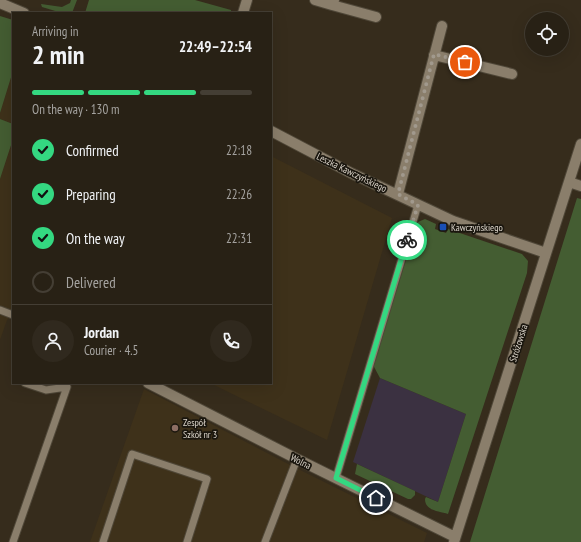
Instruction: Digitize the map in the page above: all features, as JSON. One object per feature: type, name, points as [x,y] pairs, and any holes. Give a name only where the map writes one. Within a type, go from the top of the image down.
[{"type":"street","points":[[243,12],[247,0]]},
{"type":"street","points":[[315,0],[333,2],[376,17]]},
{"type":"street","points":[[0,3],[22,12]]},
{"type":"street","points":[[398,194],[442,26]]},
{"type":"street","points":[[434,54],[512,74]]},
{"type":"street","name":"Leszka Kawczyńskiego","points":[[272,132],[286,140],[453,222],[546,253]]},
{"type":"street","name":"Stróżowska","points":[[455,539],[581,144]]},
{"type":"street","points":[[569,182],[581,186]]},
{"type":"street","name":"Wolna","points":[[150,384],[455,539]]},
{"type":"lane","points":[[336,478],[418,205]]},
{"type":"lane","points":[[0,310],[12,315]]},
{"type":"lane","points":[[28,384],[46,390],[68,385]]},
{"type":"lane","points":[[13,542],[68,385]]},
{"type":"lane","points":[[103,542],[132,454],[207,479],[187,542]]},
{"type":"lane","points":[[265,542],[297,459]]},
{"type":"shaded area","points":[[12,74],[12,124],[0,119],[0,113]]},
{"type":"shaded area","points":[[12,142],[12,315],[7,320],[0,340],[0,179]]},
{"type":"shaded area","points":[[272,157],[392,218],[327,440],[212,384],[272,384]]},
{"type":"shaded area","points":[[380,378],[466,414],[438,502],[353,462]]},
{"type":"shaded area","name":"Zespół Szkół nr 3","points":[[144,389],[294,467],[427,533],[424,542],[90,542]]},
{"type":"green space","points":[[71,0],[77,0],[72,12],[59,12],[42,7],[41,4],[62,7],[70,3]]},
{"type":"green space","points":[[89,0],[195,0],[231,10],[231,12],[85,12]]},
{"type":"green space","points":[[0,16],[12,20],[12,74],[0,113]]},
{"type":"green space","points":[[0,119],[12,124],[12,142],[0,179]]},
{"type":"green space","points":[[577,198],[581,199],[581,542],[470,542]]},
{"type":"green space","points":[[425,219],[436,224],[435,229],[446,233],[448,229],[522,254],[528,261],[527,273],[448,514],[430,508],[427,506],[425,499],[426,497],[438,502],[466,414],[380,378],[373,365],[418,222]]},
{"type":"green space","points":[[357,464],[415,491],[415,495],[411,499],[408,499],[355,474]]},
{"type":"way so far","points":[[407,240],[418,205],[398,194],[434,54],[465,62]]},
{"type":"place","name":"Kawczyńskiego","points":[[443,227]]},
{"type":"place","name":"Zespół Szkół nr 3","points":[[175,428]]},
{"type":"route","points":[[376,498],[336,478],[407,240]]}]
